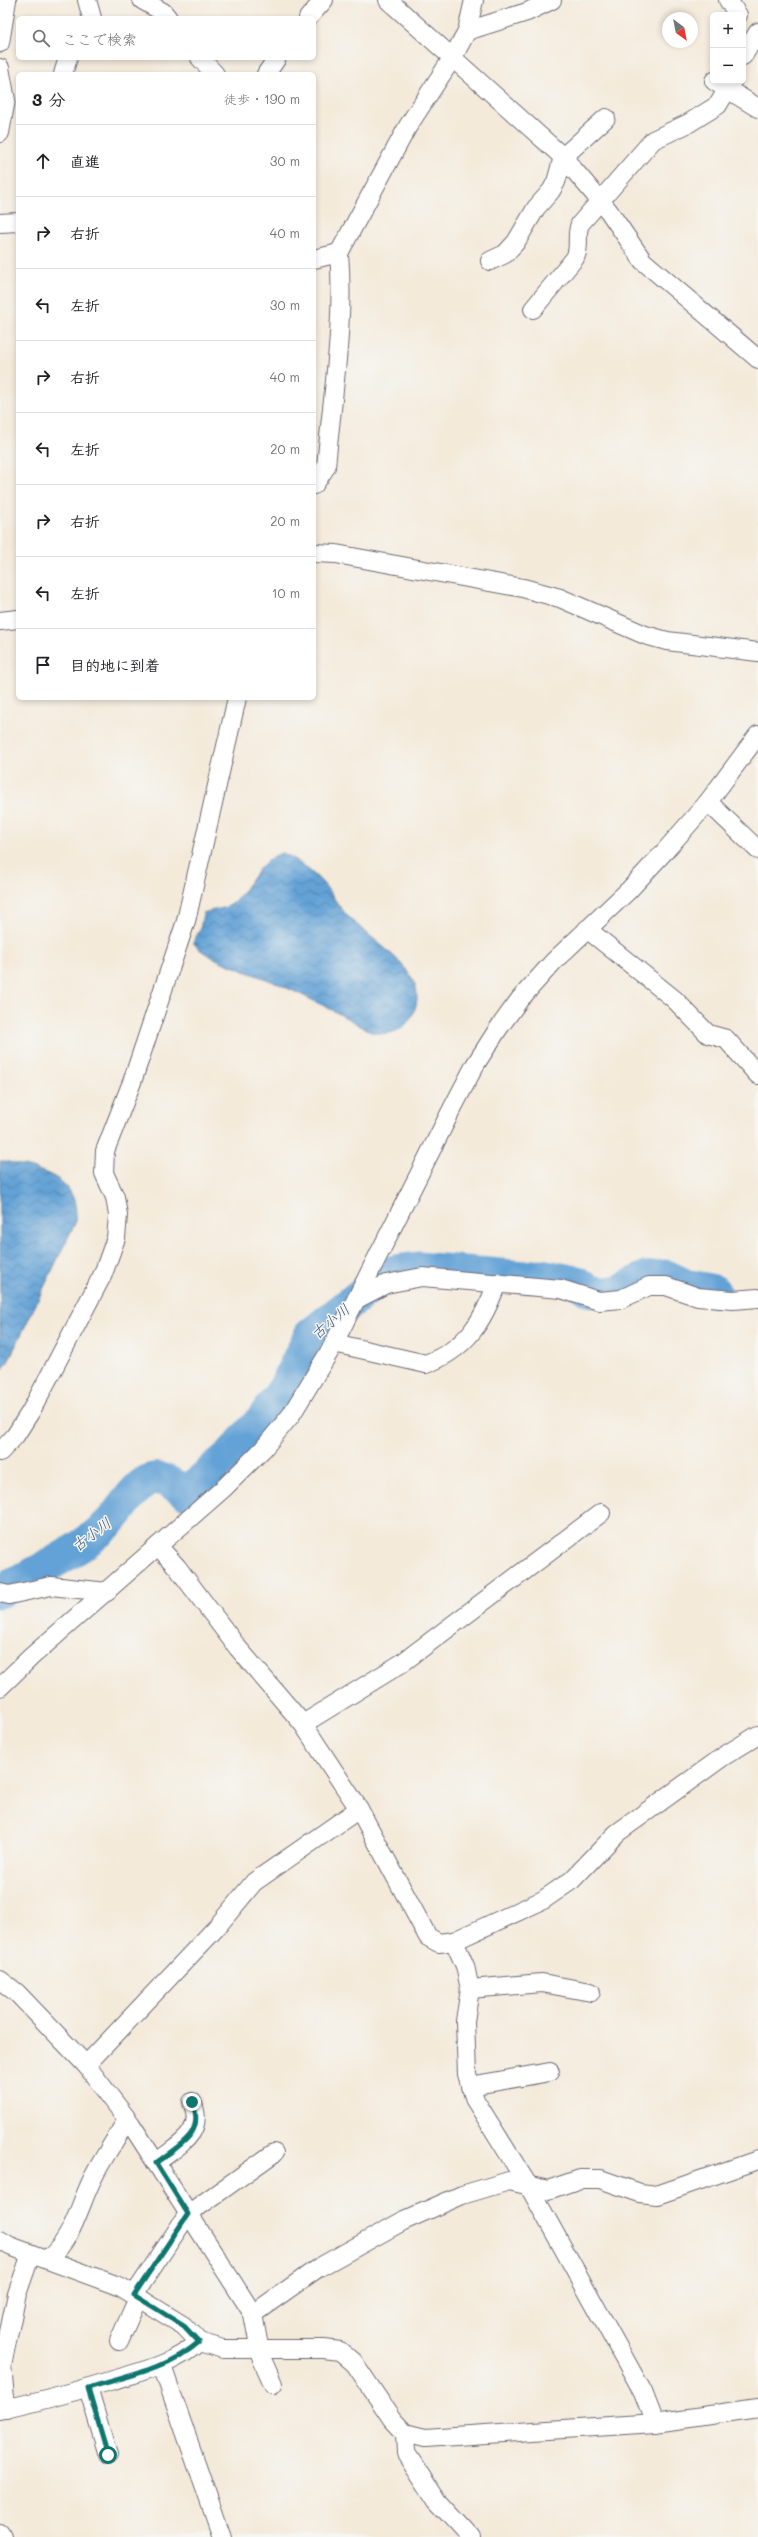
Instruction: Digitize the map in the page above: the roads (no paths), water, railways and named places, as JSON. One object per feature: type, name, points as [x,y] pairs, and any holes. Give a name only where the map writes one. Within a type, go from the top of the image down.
[{"type":"street","points":[[0,43],[7,0]]},
{"type":"street","points":[[142,0],[163,12],[166,16]]},
{"type":"street","points":[[310,16],[324,0]]},
{"type":"street","points":[[388,0],[454,57],[562,156],[600,200],[643,261],[758,359]]},
{"type":"street","points":[[316,483],[320,479],[326,467],[338,326],[341,276],[339,253],[356,225],[408,126],[454,57],[467,31],[474,0]]},
{"type":"street","points":[[467,31],[527,12],[552,0]]},
{"type":"street","points":[[728,0],[736,12]]},
{"type":"street","points":[[746,48],[751,31]]},
{"type":"street","points":[[64,72],[68,60]]},
{"type":"street","points":[[202,60],[212,72]]},
{"type":"street","points":[[267,72],[276,60]]},
{"type":"street","points":[[0,68],[6,100],[0,133]]},
{"type":"street","points":[[533,309],[575,258],[579,250],[577,231],[580,224],[653,140],[689,123],[718,106],[718,84]]},
{"type":"street","points":[[721,84],[758,108]]},
{"type":"street","points":[[490,261],[496,260],[508,250],[536,208],[551,191],[562,156],[606,118]]},
{"type":"street","points":[[0,222],[16,222]]},
{"type":"street","points":[[316,259],[339,253]]},
{"type":"street","points":[[316,553],[336,554],[523,588],[560,598],[645,635],[667,641],[758,652]]},
{"type":"street","points":[[0,621],[16,619]]},
{"type":"street","points":[[0,1452],[15,1436],[31,1411],[103,1274],[116,1238],[118,1215],[115,1197],[104,1173],[105,1151],[132,1082],[186,920],[237,700]]},
{"type":"street","points":[[0,1686],[224,1488],[264,1449],[310,1387],[357,1299],[475,1065],[520,999],[554,961],[629,890],[708,802],[758,736]]},
{"type":"street","points":[[708,802],[758,850]]},
{"type":"street","points":[[587,929],[674,998],[708,1034],[726,1039],[758,1075]]},
{"type":"street","points":[[357,1299],[386,1284],[422,1277],[561,1289],[599,1301],[621,1299],[649,1286],[666,1286],[698,1297],[733,1300],[758,1298]]},
{"type":"street","points":[[334,1343],[426,1364],[452,1350],[474,1329],[486,1314],[497,1283]]},
{"type":"street","points":[[303,1724],[402,1663],[601,1513]]},
{"type":"street","points":[[158,1546],[177,1567],[238,1648],[303,1724],[360,1809],[428,1937],[439,1943],[454,1941],[543,1900],[572,1880],[617,1833],[724,1756],[758,1735]]},
{"type":"street","points":[[0,1593],[9,1595],[51,1586],[107,1592]]},
{"type":"street","points":[[86,2065],[216,1928],[254,1882],[360,1809]]},
{"type":"street","points":[[454,1941],[465,1966],[470,1989],[465,2021],[467,2074],[470,2086],[476,2100],[528,2185],[643,2392],[655,2422]]},
{"type":"street","points":[[0,1980],[17,1993],[86,2065],[127,2119],[253,2314],[261,2357],[273,2384]]},
{"type":"street","points":[[470,1989],[542,1983],[591,1992]]},
{"type":"street","points":[[470,2086],[550,2072]]},
{"type":"street","points":[[156,2163],[196,2128],[198,2117],[192,2102]]},
{"type":"street","points":[[48,2259],[60,2249],[68,2238],[96,2171],[114,2144],[127,2119]]},
{"type":"street","points":[[119,2341],[136,2296],[188,2214],[274,2153]]},
{"type":"street","points":[[253,2314],[318,2268],[403,2221],[462,2195],[509,2181],[548,2190],[580,2179],[600,2179],[640,2193],[658,2195],[758,2160]]},
{"type":"street","points":[[0,2240],[31,2254],[121,2287],[184,2326],[199,2342],[223,2349],[260,2348],[340,2351],[355,2364],[392,2419],[405,2433],[425,2438],[655,2422],[758,2408]]},
{"type":"street","points":[[31,2254],[17,2294],[2,2365],[3,2409],[88,2388],[162,2366],[183,2356],[199,2342]]},
{"type":"street","points":[[162,2366],[222,2537]]},
{"type":"street","points":[[88,2388],[108,2455]]},
{"type":"street","points":[[405,2433],[406,2453],[437,2501],[470,2537]]},
{"type":"street","points":[[0,2532],[2,2537]]},
{"type":"water","points":[[283,853],[312,872],[326,887],[340,908],[398,960],[412,978],[415,984],[417,1002],[413,1013],[403,1027],[390,1033],[371,1032],[328,1008],[283,986],[208,955],[199,949],[193,942],[200,930],[203,913],[226,907],[233,903],[267,861],[274,856]]},
{"type":"water","points":[[0,1161],[5,1161],[44,1172],[64,1184],[71,1194],[75,1206],[76,1221],[7,1364],[0,1372]]},
{"type":"waterway","name":"古小川","points":[[0,1592],[84,1544],[108,1524],[135,1491],[147,1481],[153,1479],[162,1480],[171,1483],[186,1493],[231,1454],[263,1418],[284,1388],[310,1335],[385,1275],[394,1271],[418,1268],[526,1277],[540,1275],[577,1282],[590,1291],[605,1293],[619,1291],[645,1278],[666,1276],[685,1285],[714,1291]]}]
